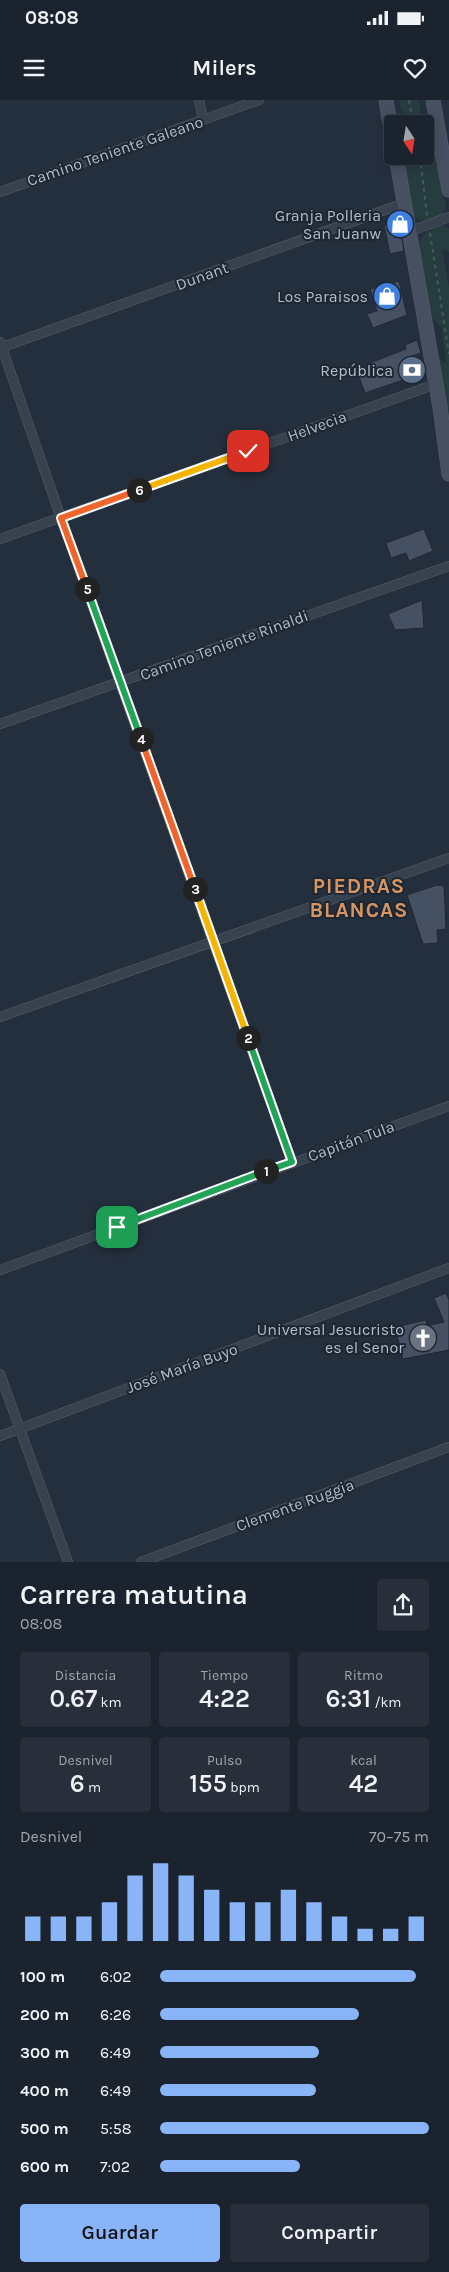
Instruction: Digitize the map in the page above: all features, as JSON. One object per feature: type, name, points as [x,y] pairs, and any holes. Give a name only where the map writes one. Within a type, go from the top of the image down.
[{"type":"main road","points":[[386,100],[388,115]]},
{"type":"main road","points":[[433,100],[449,190]]},
{"type":"main road","points":[[398,165],[411,231],[447,448],[449,474]]},
{"type":"street","points":[[199,100],[203,120]]},
{"type":"street","name":"Camino Teniente Galeano","points":[[0,192],[259,100]]},
{"type":"street","name":"Dunant","points":[[1,346],[396,206],[405,205]]},
{"type":"street","points":[[411,231],[449,217]]},
{"type":"street","points":[[1,346],[292,1162]]},
{"type":"street","name":"Helvecia","points":[[0,539],[436,384]]},
{"type":"street","name":"Camino Teniente Rinaldi","points":[[0,724],[449,566]]},
{"type":"street","points":[[0,1018],[449,858]]},
{"type":"street","name":"Capitán Tula","points":[[0,1270],[449,1106]]},
{"type":"street","name":"José María Buyo","points":[[0,1436],[449,1268]]},
{"type":"street","points":[[0,1374],[68,1562]]},
{"type":"street","name":"Clemente Ruggia","points":[[141,1562],[449,1447]]},
{"type":"path","points":[[409,100],[412,115]]},
{"type":"path","points":[[421,165],[449,354]]},
{"type":"green space","points":[[399,100],[418,100],[422,115],[402,115]]},
{"type":"green space","points":[[434,145],[436,146],[446,207],[442,216],[430,220],[423,221],[414,216],[403,165],[434,165]]},
{"type":"green space","points":[[444,225],[449,229],[449,252],[442,249],[449,286],[449,438],[436,357],[444,363],[446,361],[441,326],[432,318],[419,247],[422,238],[427,232]]},
{"type":"building","points":[[399,222],[404,251],[390,254],[384,225]]},
{"type":"building","points":[[399,281],[407,315],[373,328],[367,314],[377,311],[370,289]]},
{"type":"building","points":[[417,340],[421,353],[409,357],[416,373],[406,379],[365,393],[359,377],[374,373],[370,363],[406,349],[405,345]]},
{"type":"building","points":[[424,529],[433,551],[409,561],[406,553],[391,558],[386,543]]},
{"type":"building","points":[[422,600],[424,628],[395,630],[388,614]]},
{"type":"building","points":[[437,885],[444,886],[446,929],[437,930],[438,943],[423,944],[407,895]]},
{"type":"building","name":"Universal Jesucristo es el Senor","points":[[446,1293],[449,1300],[449,1350],[403,1359],[395,1327],[426,1320],[427,1326],[444,1322],[434,1298]]},
{"type":"place","name":"Granja Polleria San Juanw","points":[[400,224]]},
{"type":"place","name":"Los Paraisos","points":[[387,296]]},
{"type":"place","name":"República","points":[[412,370]]},
{"type":"place","name":"Universal Jesucristo es el Senor","points":[[423,1338]]},
{"type":"district","name":"PIEDRAS BLANCAS","points":[[359,898]]},
{"type":"route","points":[[117,1227],[292,1162],[61,518],[248,451]]}]
